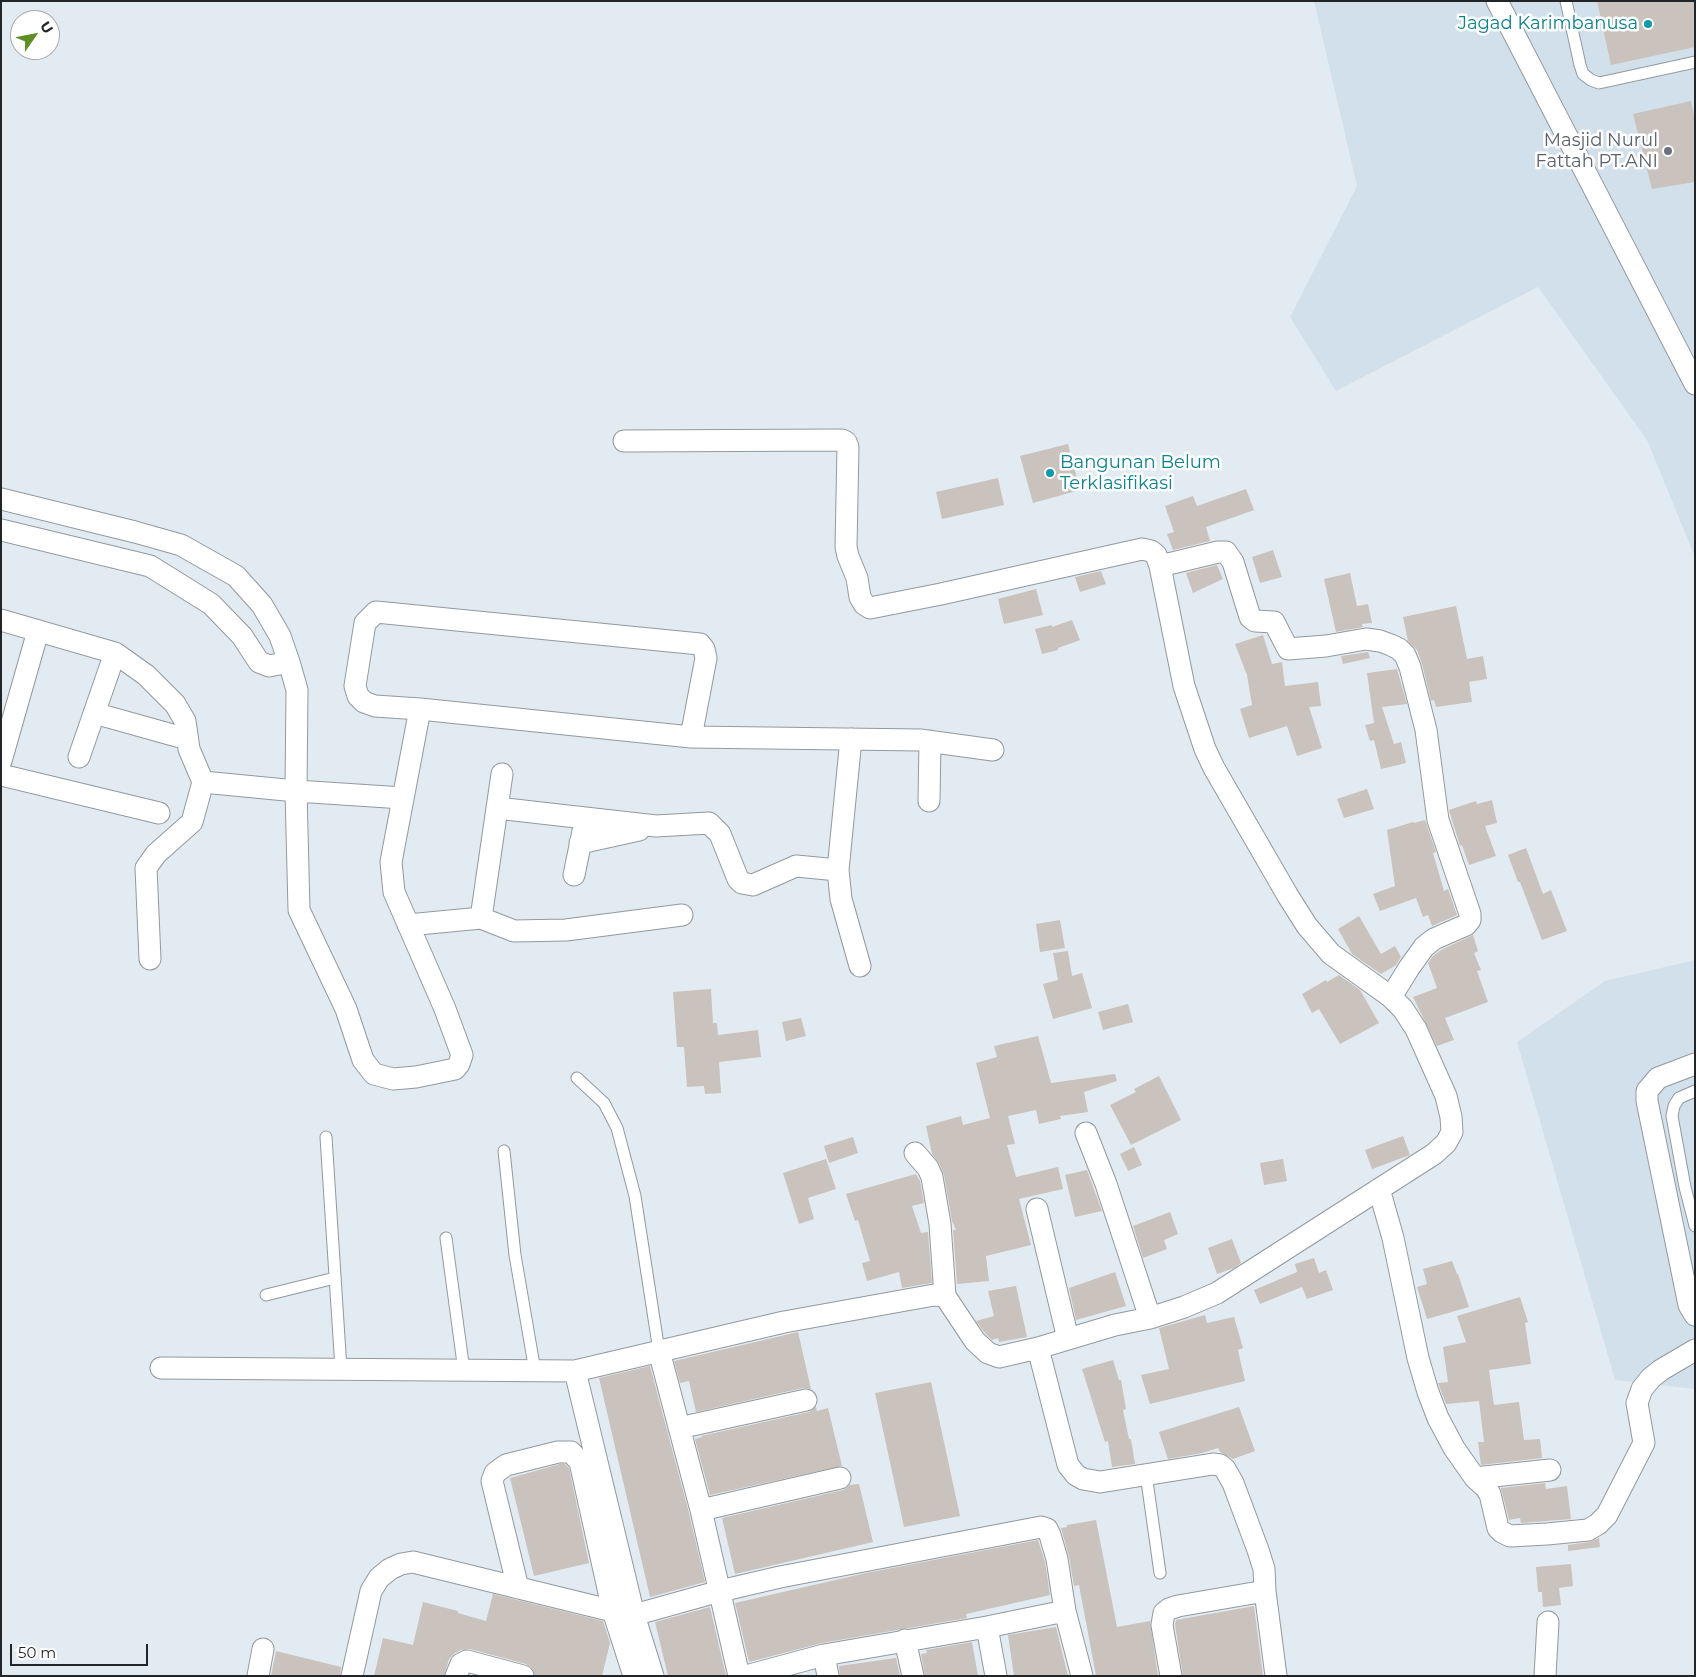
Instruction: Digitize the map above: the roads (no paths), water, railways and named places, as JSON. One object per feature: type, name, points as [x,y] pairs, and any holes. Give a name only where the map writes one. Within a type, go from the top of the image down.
[{"type":"street","points":[[1497,1],[1695,384]]},
{"type":"street","points":[[624,441],[842,440],[846,442],[848,446],[846,547],[857,578],[860,597],[864,604],[870,608],[1142,549],[1151,551],[1156,555],[1160,566],[1184,686],[1205,749],[1214,768],[1307,926],[1331,954],[1391,997],[1403,1009],[1416,1029],[1446,1096],[1452,1132],[1446,1143],[1434,1154],[1218,1293],[1150,1318],[999,1357],[988,1353],[976,1341],[945,1296],[940,1224],[932,1177],[928,1168],[916,1153]]},
{"type":"street","points":[[1,499],[181,545],[236,576],[262,605],[280,636],[297,690],[296,791],[299,910],[346,1009],[363,1060],[374,1074],[393,1079],[416,1077],[455,1069],[462,1055],[445,1009],[394,892],[391,862],[420,709]]},
{"type":"street","points":[[1,530],[150,566],[210,604],[242,636],[259,662],[269,666],[289,662]]},
{"type":"street","points":[[1160,566],[1218,552],[1226,552],[1233,562],[1250,617],[1255,621],[1274,622],[1288,649],[1326,646],[1366,639],[1391,645],[1399,649],[1404,655],[1410,667],[1426,730],[1438,820],[1470,914],[1470,920],[1466,925],[1434,939],[1424,947],[1408,968],[1391,997]]},
{"type":"street","points":[[692,737],[706,658],[704,649],[700,644],[376,612],[364,623],[355,686],[358,696],[364,702],[375,706],[692,737],[930,741],[993,750]]},
{"type":"street","points":[[1,620],[114,652],[146,675],[175,704],[185,721],[189,749],[203,782],[192,822],[156,854],[146,868],[150,959]]},
{"type":"street","points":[[1,761],[38,631]]},
{"type":"street","points":[[80,756],[114,652]]},
{"type":"street","points":[[94,713],[187,739]]},
{"type":"street","points":[[851,739],[838,870],[841,899],[860,966]]},
{"type":"street","points":[[929,801],[930,741]]},
{"type":"street","points":[[481,918],[502,774]]},
{"type":"street","points":[[1,775],[159,813]]},
{"type":"street","points":[[203,782],[296,791],[403,798]]},
{"type":"street","points":[[497,808],[656,826]]},
{"type":"street","points":[[574,875],[585,818]]},
{"type":"street","points":[[580,843],[656,826],[709,823],[720,834],[738,879],[742,884],[753,885],[796,866],[838,870]]},
{"type":"street","points":[[408,925],[481,918],[514,931],[566,930],[682,915]]},
{"type":"street","points":[[1695,1064],[1658,1078],[1647,1090],[1647,1101],[1689,1305],[1695,1315]]},
{"type":"street","points":[[1086,1133],[1106,1184],[1150,1318]]},
{"type":"street","points":[[1379,1189],[1393,1238],[1418,1358],[1428,1392],[1438,1418],[1454,1448],[1475,1478],[1490,1494],[1498,1528],[1502,1532],[1510,1536],[1588,1530],[1598,1524],[1607,1515],[1644,1443],[1637,1403],[1642,1389],[1661,1370],[1695,1350]]},
{"type":"street","points":[[1037,1209],[1068,1339]]},
{"type":"street","points":[[161,1368],[464,1371],[575,1370],[784,1322],[922,1296],[945,1296]]},
{"type":"street","points":[[1038,1348],[1068,1464],[1076,1475],[1083,1479],[1100,1482],[1213,1464],[1220,1465],[1225,1469],[1264,1569],[1276,1676]]},
{"type":"street","points":[[659,1351],[701,1510],[739,1676]]},
{"type":"street","points":[[575,1370],[634,1615],[653,1676]]},
{"type":"street","points":[[679,1428],[806,1400]]},
{"type":"street","points":[[518,1588],[492,1481],[495,1473],[506,1465],[558,1452],[571,1452],[580,1462],[613,1611],[634,1676]]},
{"type":"street","points":[[1475,1478],[1550,1470]]},
{"type":"street","points":[[701,1510],[840,1478]]},
{"type":"street","points":[[634,1615],[720,1591],[780,1577],[1041,1527],[1047,1529],[1057,1559],[1065,1611],[1082,1676]]},
{"type":"street","points":[[352,1676],[371,1591],[380,1578],[390,1569],[402,1564],[413,1562],[613,1611]]},
{"type":"street","points":[[1171,1676],[1162,1625],[1164,1613],[1178,1606],[1265,1591]]},
{"type":"street","points":[[746,1676],[824,1655],[987,1627],[1065,1611]]},
{"type":"street","points":[[1545,1676],[1548,1622]]},
{"type":"street","points":[[987,1627],[996,1676]]},
{"type":"street","points":[[905,1640],[913,1676]]},
{"type":"street","points":[[258,1676],[262,1649]]},
{"type":"street","points":[[824,1655],[828,1676]]},
{"type":"street","points":[[456,1676],[461,1664],[467,1661],[523,1676]]},
{"type":"lane","points":[[1566,1],[1580,65],[1584,74],[1591,80],[1600,83],[1695,62]]},
{"type":"lane","points":[[577,1078],[604,1103],[618,1128],[635,1196],[659,1351]]},
{"type":"lane","points":[[1695,1091],[1679,1098],[1674,1106],[1672,1116],[1685,1187],[1695,1226]]},
{"type":"lane","points":[[326,1137],[341,1369]]},
{"type":"lane","points":[[504,1151],[516,1255],[535,1371]]},
{"type":"lane","points":[[446,1238],[464,1371]]},
{"type":"lane","points":[[266,1295],[335,1278]]},
{"type":"lane","points":[[1146,1474],[1160,1573]]},
{"type":"place","name":"Jagad Karimbanusa","points":[[1648,24]]},
{"type":"place","name":"Masjid Nurul Fattah PT.ANI","points":[[1668,151]]},
{"type":"place","name":"Bangunan Belum Terklasifikasi","points":[[1050,473]]}]
